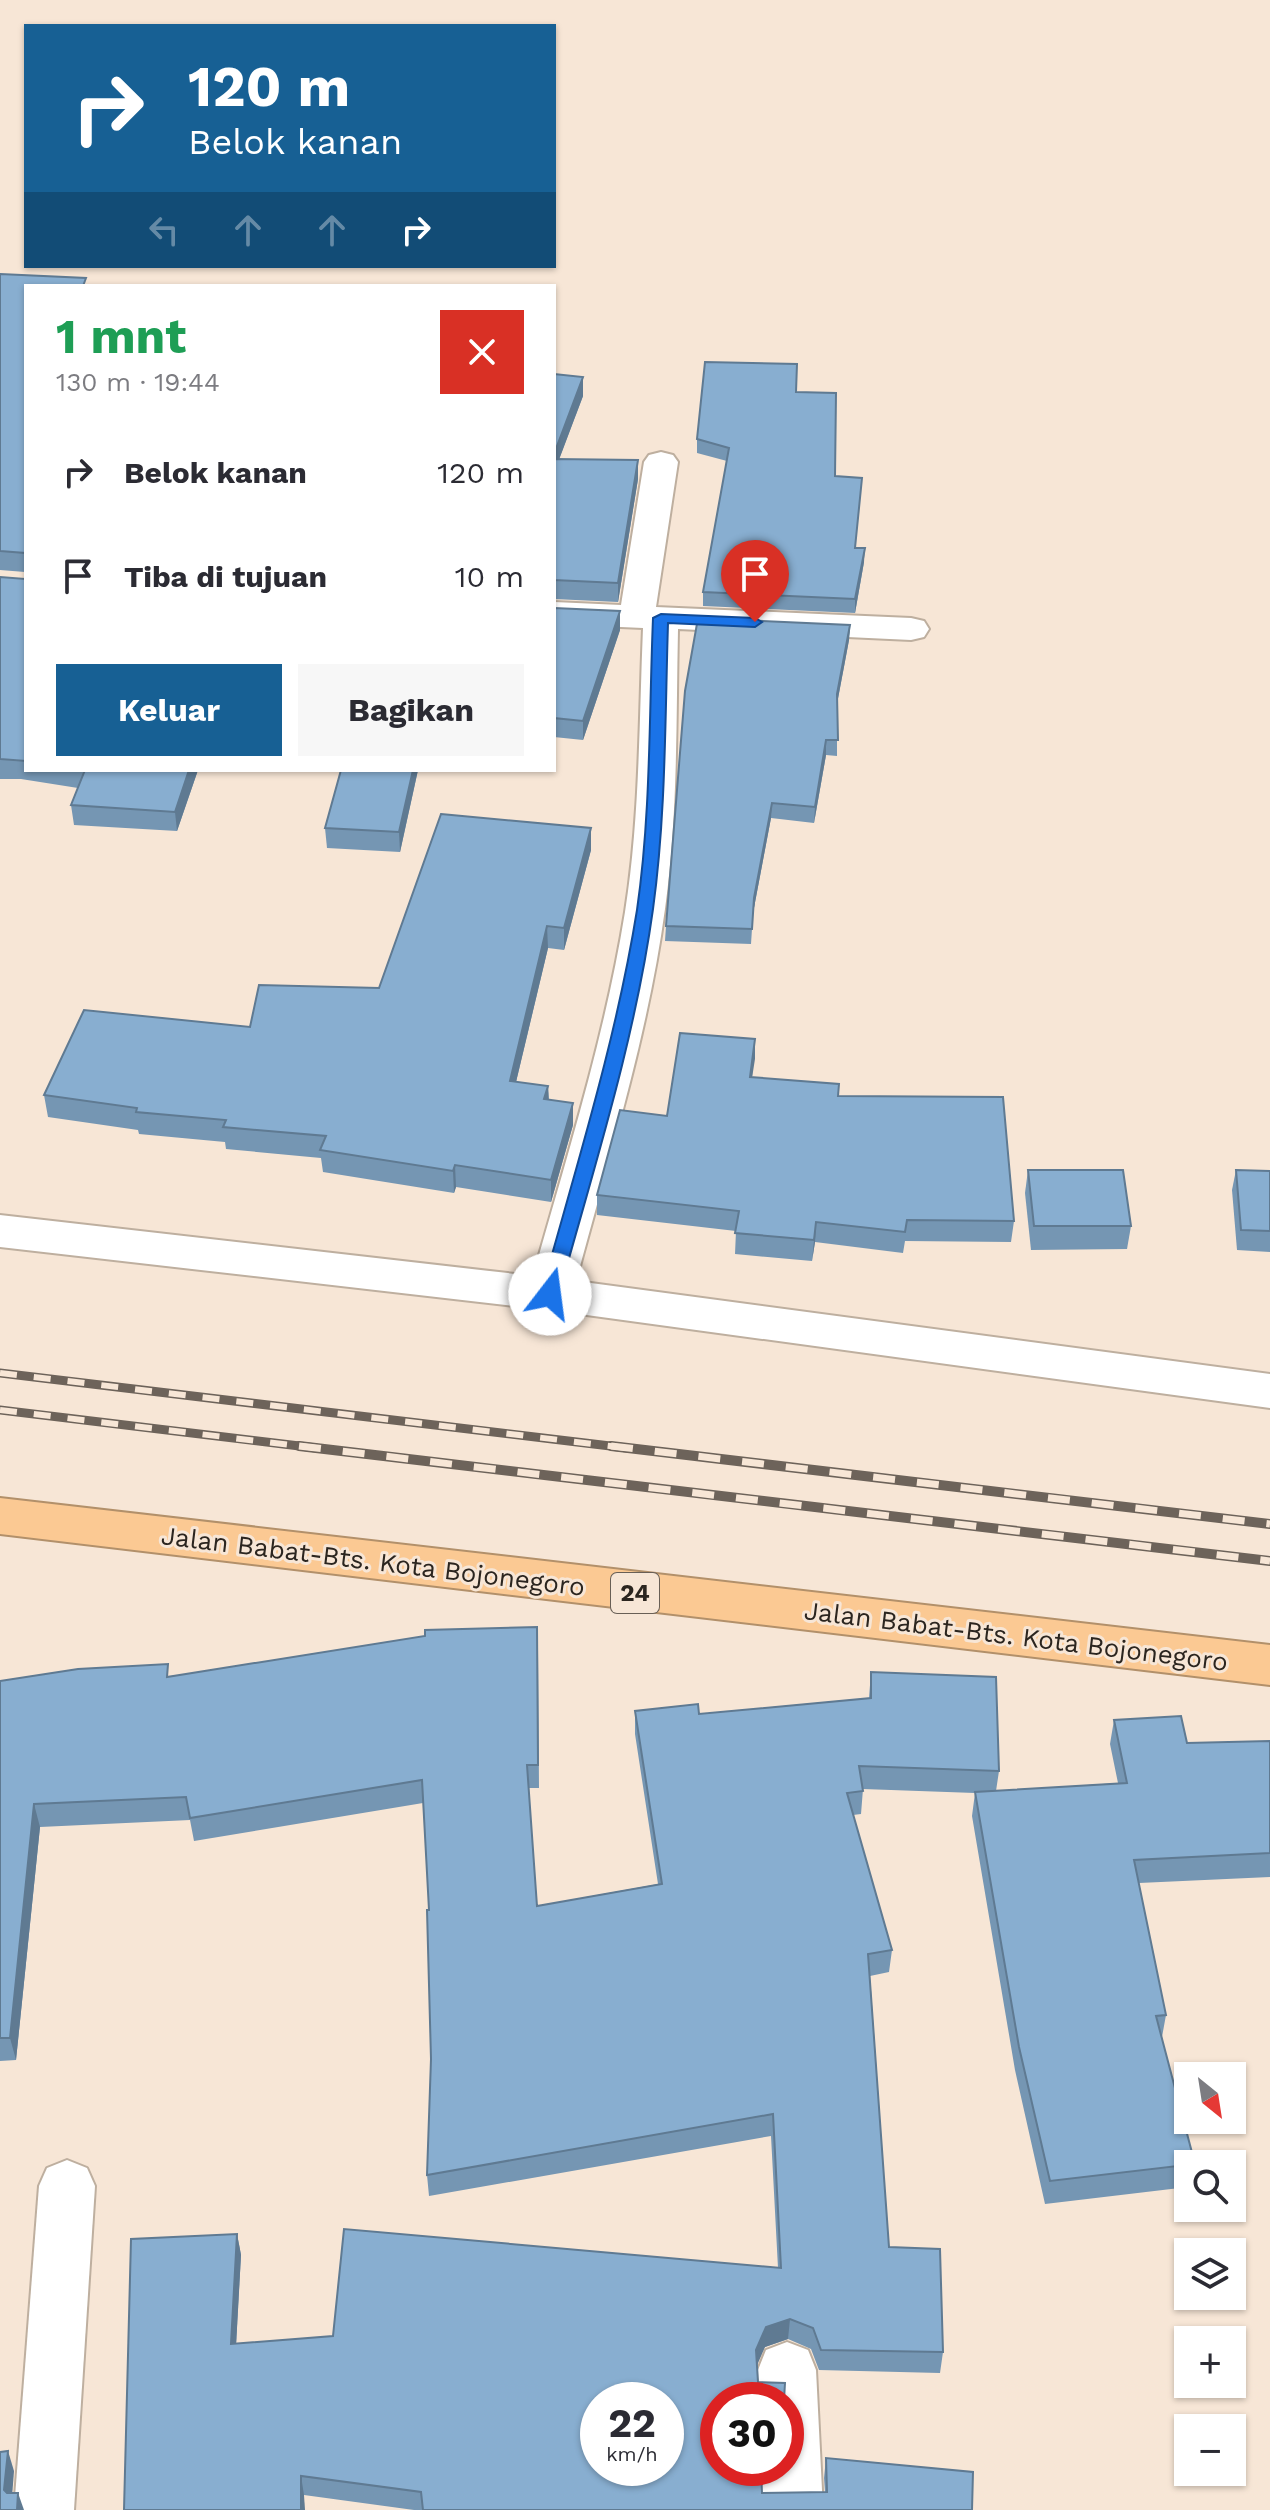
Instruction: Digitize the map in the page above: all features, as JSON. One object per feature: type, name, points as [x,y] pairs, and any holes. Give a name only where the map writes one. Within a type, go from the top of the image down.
[{"type":"highway","name":"Jalan Babat-Bts. Kota Bojonegoro","points":[[0,1516],[1270,1665]]},
{"type":"street","points":[[550,1294],[624,1025],[645,907],[654,808],[649,617],[661,462]]},
{"type":"street","points":[[556,613],[911,629]]},
{"type":"street","points":[[0,1231],[550,1294],[1270,1391]]},
{"type":"street","points":[[44,2510],[67,2186]]},
{"type":"street","points":[[787,2370],[793,2510]]},
{"type":"building","points":[[0,274],[86,278],[84,284],[24,284],[24,553],[0,551]]},
{"type":"building","points":[[705,362],[797,364],[796,392],[836,393],[835,476],[862,478],[855,548],[865,548],[855,599],[703,592],[729,448],[697,439]]},
{"type":"building","points":[[556,374],[583,377],[556,449]]},
{"type":"building","points":[[556,459],[638,460],[618,583],[556,580]]},
{"type":"building","points":[[0,577],[24,579],[24,761],[0,759]]},
{"type":"building","points":[[556,608],[620,611],[583,721],[556,718]]},
{"type":"building","points":[[698,618],[850,625],[837,694],[838,740],[826,740],[815,807],[772,803],[754,898],[752,929],[666,926],[685,691]]},
{"type":"building","points":[[84,772],[188,772],[175,812],[71,805]]},
{"type":"building","points":[[340,772],[413,772],[399,832],[325,828]]},
{"type":"building","points":[[441,814],[591,828],[564,928],[547,926],[510,1081],[548,1086],[544,1099],[573,1103],[551,1180],[455,1165],[453,1171],[320,1150],[326,1136],[223,1127],[226,1120],[136,1112],[137,1108],[44,1095],[84,1010],[250,1027],[259,985],[379,988]]},
{"type":"building","points":[[680,1033],[755,1039],[750,1077],[839,1084],[838,1096],[1003,1097],[1014,1221],[907,1220],[905,1232],[816,1222],[814,1240],[735,1233],[739,1211],[597,1195],[620,1110],[667,1116]]},
{"type":"building","points":[[1028,1170],[1123,1170],[1131,1226],[1034,1226]]},
{"type":"building","points":[[1236,1170],[1270,1171],[1270,1231],[1241,1230]]},
{"type":"building","points":[[537,1627],[538,1765],[527,1765],[537,1906],[662,1884],[635,1711],[698,1704],[699,1714],[871,1698],[871,1672],[996,1677],[999,1771],[859,1766],[863,1791],[847,1793],[892,1950],[868,1954],[889,2247],[940,2249],[943,2352],[821,2350],[813,2328],[790,2319],[766,2327],[756,2350],[758,2382],[700,2382],[700,2486],[762,2486],[762,2493],[827,2492],[826,2458],[973,2472],[972,2510],[423,2510],[421,2492],[301,2476],[301,2510],[124,2510],[131,2239],[237,2234],[231,2344],[333,2336],[344,2229],[781,2268],[773,2114],[427,2175],[431,2059],[429,1910],[422,1780],[190,1818],[186,1797],[34,1804],[10,2038],[0,2038],[0,1681],[78,1669],[168,1664],[167,1677],[425,1636],[425,1630]]},
{"type":"building","points":[[1181,1716],[1187,1743],[1270,1741],[1270,1853],[1134,1860],[1166,2015],[1156,2016],[1174,2084],[1174,2134],[1187,2134],[1191,2150],[1174,2150],[1174,2166],[1050,2181],[1019,2047],[975,1792],[1127,1783],[1114,1720]]},
{"type":"building","points":[[8,2451],[4,2490],[18,2493],[17,2510],[0,2510],[0,2452]]},
{"type":"railway","points":[[0,1373],[627,1448]]},
{"type":"railway","points":[[0,1410],[316,1448]]},
{"type":"railway","points":[[299,1446],[1270,1561]]},
{"type":"railway","points":[[611,1446],[1270,1524]]},
{"type":"route","points":[[550,1294],[624,1025],[645,907],[654,808],[661,618],[755,622]]}]
